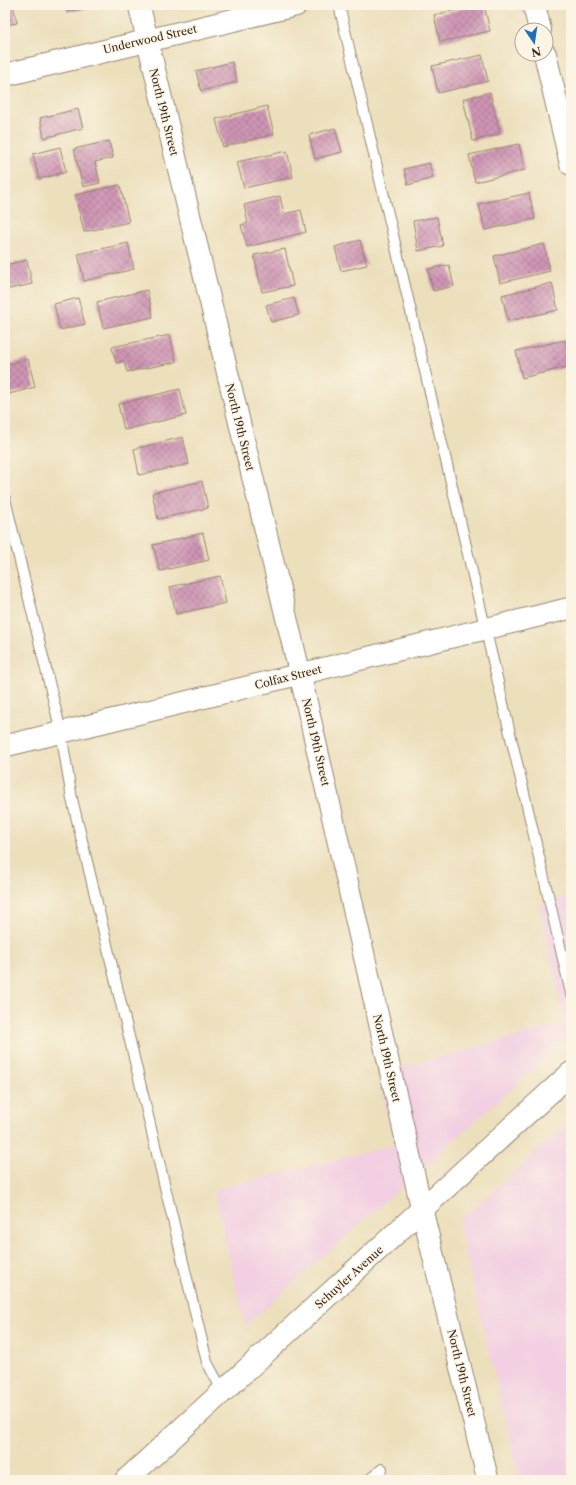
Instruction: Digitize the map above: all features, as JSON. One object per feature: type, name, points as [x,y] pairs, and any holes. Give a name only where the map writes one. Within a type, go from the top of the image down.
[{"type":"main road","name":"Underwood Street","points":[[5,75],[296,5]]},
{"type":"main road","points":[[534,5],[538,22]]},
{"type":"main road","points":[[547,62],[571,164]]},
{"type":"main road","name":"Schuyler Avenue","points":[[126,1480],[571,1073]]},
{"type":"street","name":"North 19th Street","points":[[139,5],[300,674],[422,1210],[488,1480]]},
{"type":"street","name":"Colfax Street","points":[[5,746],[571,608]]},
{"type":"lane","points":[[339,5],[571,993]]},
{"type":"lane","points":[[5,499],[61,732],[72,799],[205,1355],[222,1392]]},
{"type":"lane","points":[[369,1480],[382,1469]]},
{"type":"shaded area","points":[[571,896],[571,1036],[245,1326],[214,1190],[395,1145],[378,1073],[565,1024],[539,905]]},
{"type":"shaded area","points":[[571,1121],[571,1480],[520,1480],[458,1222]]},
{"type":"building","points":[[5,5],[13,5],[17,23],[5,25]]},
{"type":"building","points":[[66,5],[98,5],[98,6],[67,12]]},
{"type":"building","points":[[484,5],[490,31],[440,42],[434,15]]},
{"type":"building","points":[[482,55],[488,81],[438,93],[432,66]]},
{"type":"building","points":[[232,62],[237,82],[201,91],[196,71]]},
{"type":"building","points":[[490,92],[500,134],[473,141],[463,99]]},
{"type":"building","points":[[267,106],[274,134],[223,147],[216,119]]},
{"type":"building","points":[[78,109],[83,128],[44,138],[40,118]]},
{"type":"building","points":[[335,128],[342,152],[315,159],[309,135]]},
{"type":"building","points":[[109,141],[113,158],[95,162],[100,183],[83,187],[74,149]]},
{"type":"building","points":[[519,144],[525,170],[475,182],[469,155]]},
{"type":"building","points":[[60,147],[66,172],[39,179],[33,154]]},
{"type":"building","points":[[287,151],[293,177],[244,188],[237,162]]},
{"type":"building","points":[[429,163],[433,178],[408,185],[404,169]]},
{"type":"building","points":[[120,185],[129,222],[84,232],[75,195]]},
{"type":"building","points":[[529,193],[535,219],[485,230],[479,204]]},
{"type":"building","points":[[280,196],[284,214],[301,210],[306,232],[247,247],[241,225],[248,223],[244,205]]},
{"type":"building","points":[[437,217],[443,246],[418,251],[413,221]]},
{"type":"building","points":[[360,240],[367,265],[341,271],[335,247]]},
{"type":"building","points":[[128,243],[134,269],[84,281],[78,254]]},
{"type":"building","points":[[544,244],[550,271],[500,283],[494,256]]},
{"type":"building","points":[[285,249],[293,286],[262,292],[254,255]]},
{"type":"building","points":[[27,260],[32,284],[5,290],[5,265]]},
{"type":"building","points":[[449,265],[454,286],[433,291],[428,269]]},
{"type":"building","points":[[552,283],[558,310],[508,321],[502,295]]},
{"type":"building","points":[[147,290],[153,317],[103,328],[97,302]]},
{"type":"building","points":[[78,298],[85,324],[60,330],[54,304]]},
{"type":"building","points":[[294,298],[299,315],[271,322],[266,305]]},
{"type":"building","points":[[170,335],[176,362],[127,372],[124,361],[116,363],[112,347]]},
{"type":"building","points":[[565,340],[571,366],[522,378],[516,351]]},
{"type":"building","points":[[28,359],[35,387],[9,394],[5,376],[5,365]]},
{"type":"building","points":[[180,389],[186,415],[124,430],[118,404]]},
{"type":"building","points":[[183,437],[189,464],[139,475],[134,449]]},
{"type":"building","points":[[202,481],[208,508],[158,519],[152,493]]},
{"type":"building","points":[[203,533],[209,560],[160,571],[153,545]]},
{"type":"building","points":[[220,576],[226,603],[176,614],[170,587]]}]
